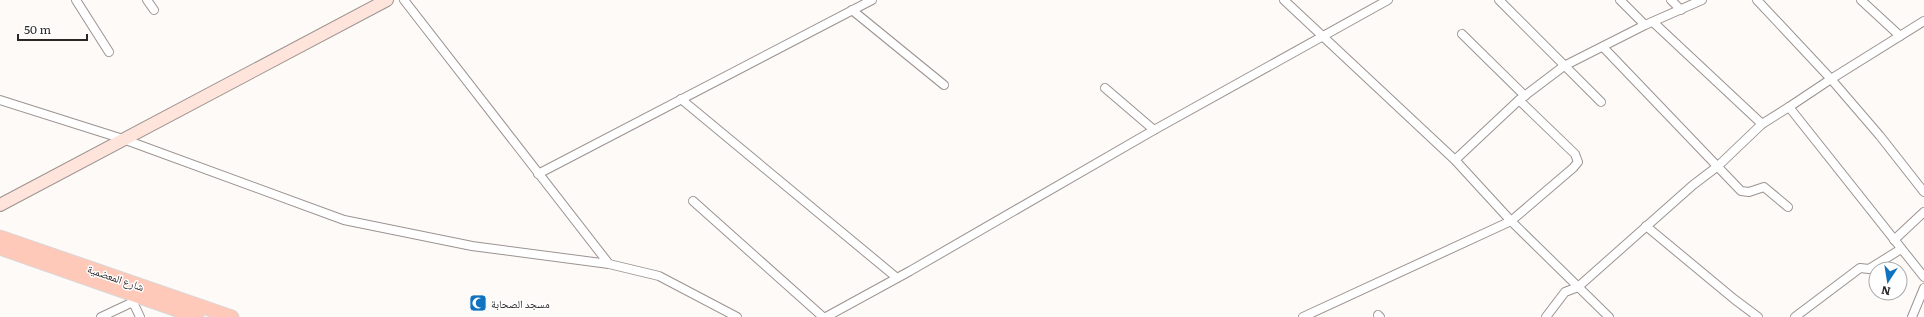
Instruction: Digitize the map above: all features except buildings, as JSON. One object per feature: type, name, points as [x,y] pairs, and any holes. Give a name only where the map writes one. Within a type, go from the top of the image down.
[{"type":"main road","points":[[0,205],[387,0]]},
{"type":"main road","name":"شارع المعضمية","points":[[0,237],[133,293],[232,317]]},
{"type":"main road","name":"شارع المعضمية","points":[[0,248],[133,293],[198,317]]},
{"type":"street","points":[[76,0],[109,52]]},
{"type":"street","points":[[147,0],[154,10]]},
{"type":"street","points":[[404,0],[609,264]]},
{"type":"street","points":[[538,174],[872,0]]},
{"type":"street","points":[[1284,0],[1454,160],[1511,221],[1610,317]]},
{"type":"street","points":[[693,201],[824,317],[897,278],[1154,130],[1388,0]]},
{"type":"street","points":[[1499,0],[1601,102]]},
{"type":"street","points":[[1620,0],[1762,124]]},
{"type":"street","points":[[1671,0],[1681,10]]},
{"type":"street","points":[[1454,160],[1522,98],[1564,66],[1649,24],[1702,0]]},
{"type":"street","points":[[1757,0],[1831,79],[1880,136],[1924,192]]},
{"type":"street","points":[[1861,0],[1900,36]]},
{"type":"street","points":[[852,10],[944,85]]},
{"type":"street","points":[[1546,317],[1565,292],[1578,287],[1693,185],[1718,166],[1762,124],[1924,21]]},
{"type":"street","points":[[1303,317],[1511,221],[1578,162],[1575,154],[1462,34]]},
{"type":"street","points":[[1603,47],[1741,191],[1749,192],[1764,187],[1788,208]]},
{"type":"street","points":[[1105,88],[1154,130]]},
{"type":"street","points":[[681,99],[897,278]]},
{"type":"street","points":[[0,100],[123,139],[344,220],[472,246],[609,264],[659,276],[738,317]]},
{"type":"street","points":[[1789,107],[1924,277]]},
{"type":"street","points":[[1894,240],[1924,212]]},
{"type":"street","points":[[1646,226],[1758,317]]},
{"type":"street","points":[[1795,317],[1860,268],[1869,269],[1901,249]]},
{"type":"street","points":[[1912,317],[1924,288]]},
{"type":"street","points":[[101,317],[133,293],[140,317]]},
{"type":"place","name":"مسجد الصحابة","points":[[478,303]]}]
